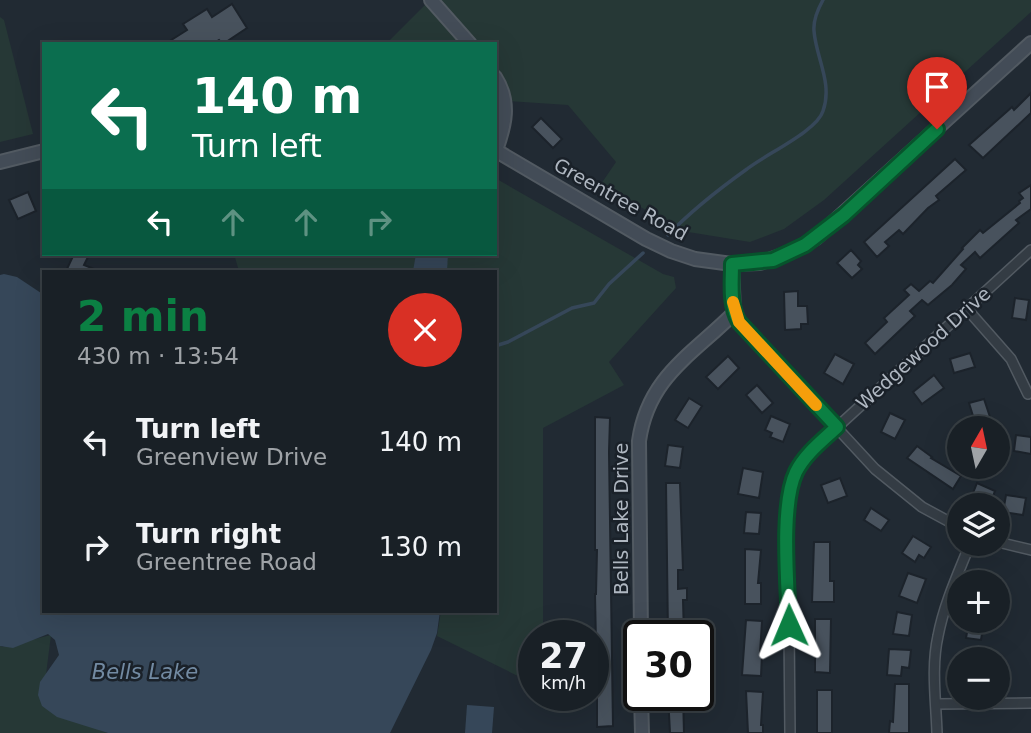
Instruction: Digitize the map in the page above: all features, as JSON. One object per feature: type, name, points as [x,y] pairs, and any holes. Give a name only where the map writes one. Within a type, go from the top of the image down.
[{"type":"street","points":[[430,0],[468,42]]},
{"type":"street","name":"Greentree Road","points":[[497,151],[671,251],[695,260],[732,264],[773,260],[816,238],[1031,43]]},
{"type":"street","points":[[497,81],[503,93],[506,112],[497,143]]},
{"type":"street","points":[[0,162],[42,152]]},
{"type":"street","name":"Wedgewood Drive","points":[[790,733],[788,505],[793,482],[803,461],[1031,250]]},
{"type":"street","points":[[732,264],[734,313],[739,322],[890,483],[922,507],[947,521]]},
{"type":"street","points":[[967,309],[1007,353],[1028,394]]},
{"type":"street","name":"Bells Lake Drive","points":[[641,620],[639,442],[646,410],[672,372],[734,313]]},
{"type":"street","points":[[1010,545],[1031,550]]},
{"type":"street","points":[[937,733],[935,659],[938,636],[947,602],[965,556]]},
{"type":"street","points":[[936,704],[1031,703]]},
{"type":"street","points":[[641,711],[642,733]]},
{"type":"shaded area","points":[[426,0],[1031,0],[1031,12],[824,200],[784,229],[750,242],[682,231],[601,184],[616,162],[568,105],[497,100],[497,42],[388,42],[427,3]]},
{"type":"shaded area","points":[[0,17],[4,20],[33,134],[0,142]]},
{"type":"shaded area","points":[[497,179],[663,274],[674,277],[676,288],[609,362],[624,385],[543,428],[543,620],[518,620],[518,676],[437,636],[441,613],[497,613],[497,270],[239,270],[235,256],[497,256]]},
{"type":"shaded area","points":[[51,635],[42,706],[107,733],[0,733],[0,645],[2,647]]},
{"type":"water","points":[[416,256],[448,256],[447,270],[413,270]]},
{"type":"water","name":"Bells Lake","points":[[0,275],[17,277],[42,294],[42,613],[440,613],[431,650],[390,733],[108,733],[57,717],[42,706],[38,695],[40,682],[59,655],[55,640],[48,634],[13,648],[0,646]]},
{"type":"water","points":[[467,705],[494,707],[492,733],[465,733]]},
{"type":"building","points":[[232,4],[247,28],[226,42],[168,42],[187,30],[183,24],[207,9],[212,17]]},
{"type":"building","points":[[1031,93],[1031,113],[983,158],[969,145],[1012,107],[1014,110]]},
{"type":"building","points":[[541,118],[562,139],[553,148],[532,127]]},
{"type":"building","points":[[955,159],[966,170],[936,196],[939,200],[903,234],[899,230],[885,242],[889,246],[877,257],[864,242]]},
{"type":"building","points":[[1031,185],[1031,209],[1016,220],[1019,223],[980,258],[975,252],[961,265],[966,269],[952,285],[928,305],[922,300],[910,311],[915,316],[875,354],[865,343],[887,322],[884,318],[909,295],[904,290],[911,284],[919,291],[930,281],[933,283],[980,230],[983,233],[1020,203],[1023,198],[1019,193]]},
{"type":"building","points":[[28,192],[36,211],[18,219],[9,200]]},
{"type":"building","points":[[851,250],[861,261],[858,265],[862,269],[852,278],[837,263]]},
{"type":"building","points":[[73,256],[83,256],[88,257],[84,265],[96,270],[66,270]]},
{"type":"building","points":[[798,291],[798,306],[807,306],[808,324],[801,324],[801,329],[785,330],[784,292]]},
{"type":"building","points":[[1015,298],[1029,300],[1026,320],[1012,318]]},
{"type":"building","points":[[970,353],[975,367],[954,373],[950,359]]},
{"type":"building","points":[[835,354],[854,364],[843,384],[824,373]]},
{"type":"building","points":[[728,356],[739,368],[718,389],[706,377]]},
{"type":"building","points":[[934,375],[944,388],[922,404],[913,392]]},
{"type":"building","points":[[757,385],[773,403],[762,413],[746,395]]},
{"type":"building","points":[[689,398],[702,406],[688,428],[675,420]]},
{"type":"building","points":[[984,399],[990,416],[973,416],[969,403]]},
{"type":"building","points":[[890,413],[905,420],[895,439],[881,432]]},
{"type":"building","points":[[771,416],[790,424],[783,442],[770,437],[772,433],[765,430]]},
{"type":"building","points":[[595,417],[610,418],[613,726],[597,727],[597,711],[609,711],[609,620],[596,620]]},
{"type":"building","points":[[1016,435],[1031,437],[1031,454],[1014,451]]},
{"type":"building","points":[[668,445],[683,447],[680,468],[665,466]]},
{"type":"building","points":[[917,446],[947,468],[947,480],[959,480],[953,489],[907,458]]},
{"type":"building","points":[[743,468],[763,472],[759,498],[738,494]]},
{"type":"building","points":[[840,478],[847,496],[828,503],[821,485]]},
{"type":"building","points":[[666,483],[680,483],[683,570],[678,570],[678,589],[687,588],[687,600],[683,600],[684,620],[668,620]]},
{"type":"building","points":[[977,483],[995,491],[994,493],[973,493]]},
{"type":"building","points":[[1010,496],[1026,498],[1023,515],[1010,513]]},
{"type":"building","points":[[871,508],[889,520],[881,531],[864,520]]},
{"type":"building","points":[[746,512],[761,513],[759,534],[744,533]]},
{"type":"building","points":[[913,536],[931,547],[924,558],[919,555],[915,562],[902,553]]},
{"type":"building","points":[[814,542],[830,542],[830,581],[834,581],[834,602],[812,602]]},
{"type":"building","points":[[745,549],[761,550],[758,583],[761,583],[761,604],[745,604]]},
{"type":"building","points":[[908,573],[926,579],[917,603],[899,596]]},
{"type":"building","points":[[897,612],[912,615],[909,636],[893,634]]},
{"type":"building","points":[[815,619],[831,619],[830,673],[815,672]]},
{"type":"building","points":[[746,620],[762,621],[761,676],[742,675]]},
{"type":"building","points":[[967,633],[982,633],[981,640],[966,638]]},
{"type":"building","points":[[889,649],[911,650],[909,668],[902,667],[901,676],[887,675]]},
{"type":"building","points":[[895,684],[909,684],[909,733],[889,733],[890,721],[893,722]]},
{"type":"building","points":[[817,690],[832,690],[832,733],[817,733]]},
{"type":"building","points":[[746,691],[763,692],[763,733],[748,733]]},
{"type":"building","points":[[669,711],[683,711],[684,733],[670,733]]},
{"type":"waterway","points":[[668,235],[716,192],[819,119],[826,101],[826,90],[814,27],[823,0]]},
{"type":"waterway","points":[[497,345],[572,308],[594,303],[609,284],[643,253]]},
{"type":"slow traffic","points":[[733,302],[734,313],[739,322],[816,405]]},
{"type":"route","points":[[789,625],[788,505],[793,482],[803,461],[837,427],[739,322],[732,301],[732,264],[773,260],[816,238],[937,129]]}]
